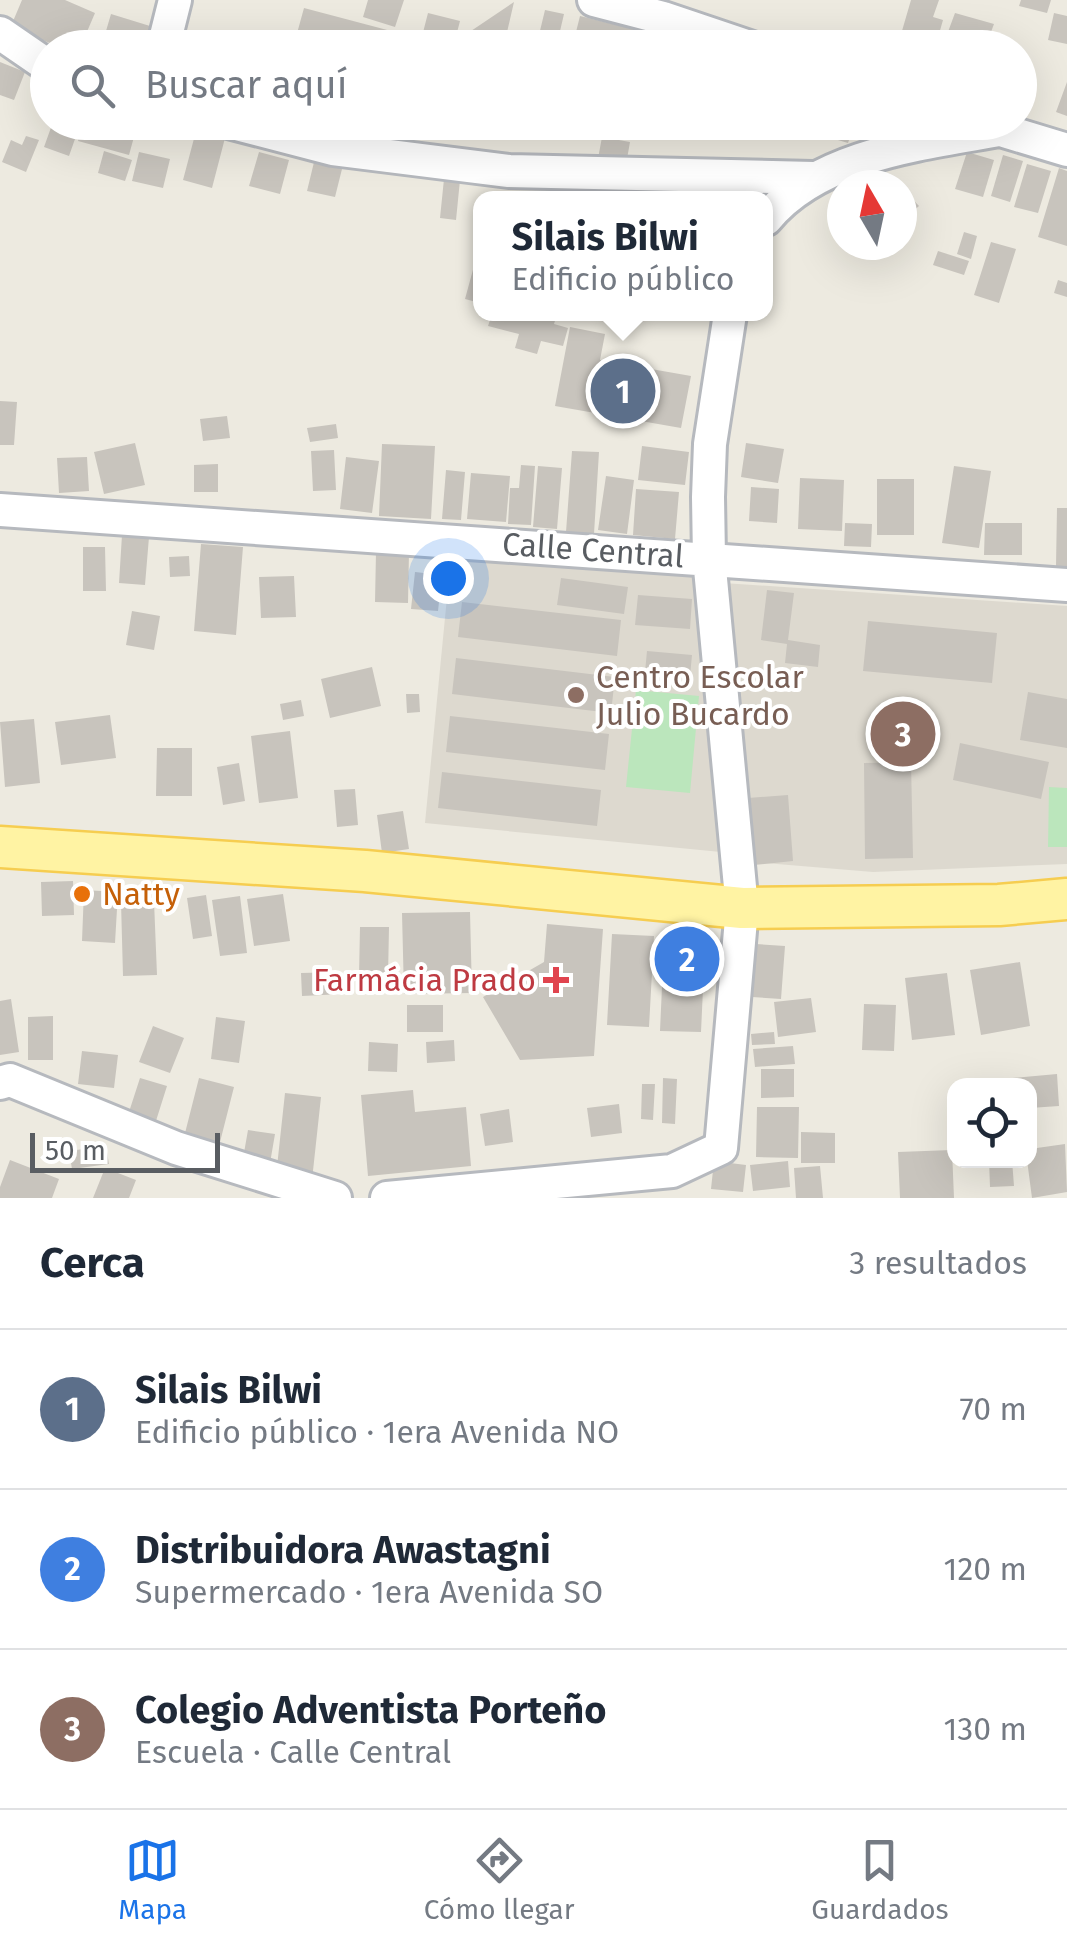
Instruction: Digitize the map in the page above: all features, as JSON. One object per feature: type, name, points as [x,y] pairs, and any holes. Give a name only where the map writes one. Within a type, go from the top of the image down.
[{"type":"main road","points":[[0,846],[366,871],[742,908],[998,905],[1067,900]]},
{"type":"street","points":[[168,30],[175,0]]},
{"type":"street","points":[[594,0],[663,9],[711,30]]},
{"type":"street","points":[[0,33],[30,54]]},
{"type":"street","points":[[296,140],[333,150],[509,171],[813,178]]},
{"type":"street","points":[[773,211],[786,196],[813,178],[857,161],[936,140]]},
{"type":"street","points":[[1034,140],[1067,150]]},
{"type":"street","points":[[387,1198],[673,1184],[722,1148],[742,908],[710,558],[710,444],[729,321]]},
{"type":"street","name":"Calle Central","points":[[0,510],[1067,585]]},
{"type":"street","points":[[0,1082],[10,1080],[176,1148],[335,1198]]},
{"type":"shaded area","name":"Centro Escolar Julio Bucardo","points":[[452,546],[700,567],[731,853],[425,823]]},
{"type":"shaded area","points":[[723,583],[1067,606],[1067,864],[873,872],[753,862]]},
{"type":"green space","points":[[636,690],[699,696],[690,793],[626,787]]},
{"type":"green space","points":[[1049,787],[1067,788],[1067,847],[1048,847]]},
{"type":"building","points":[[22,0],[65,0],[95,13],[88,30],[30,30],[30,34],[11,26]]},
{"type":"building","points":[[368,0],[404,0],[395,27],[363,17]]},
{"type":"building","points":[[911,0],[939,0],[933,17],[943,20],[940,30],[902,30]]},
{"type":"building","points":[[1021,0],[1051,0],[1047,13],[1019,6]]},
{"type":"building","points":[[514,2],[508,30],[472,30]]},
{"type":"building","points":[[304,8],[387,30],[298,30]]},
{"type":"building","points":[[545,10],[564,14],[560,30],[540,30]]},
{"type":"building","points":[[428,13],[460,21],[458,30],[424,30]]},
{"type":"building","points":[[955,13],[994,24],[992,30],[949,30]]},
{"type":"building","points":[[1054,13],[1067,16],[1067,44],[1048,40]]},
{"type":"building","points":[[111,14],[150,26],[149,30],[106,30]]},
{"type":"building","points":[[580,16],[633,29],[633,30],[576,30]]},
{"type":"building","points":[[0,62],[25,72],[14,100],[0,95]]},
{"type":"building","points":[[1067,82],[1067,116],[1056,112]]},
{"type":"building","points":[[26,136],[39,140],[26,172],[2,162],[11,140],[22,145]]},
{"type":"building","points":[[47,140],[75,140],[69,156],[44,147]]},
{"type":"building","points":[[78,140],[133,140],[129,155]]},
{"type":"building","points":[[194,140],[224,140],[212,188],[183,180]]},
{"type":"building","points":[[601,140],[630,142],[625,170],[597,164]]},
{"type":"building","points":[[104,151],[132,160],[125,181],[98,173]]},
{"type":"building","points":[[139,152],[170,159],[163,188],[132,181]]},
{"type":"building","points":[[259,152],[289,160],[280,194],[249,186]]},
{"type":"building","points":[[967,152],[994,160],[983,197],[955,189]]},
{"type":"building","points":[[316,154],[344,161],[335,197],[307,191]]},
{"type":"building","points":[[1003,155],[1023,161],[1010,202],[991,196]]},
{"type":"building","points":[[1027,164],[1051,171],[1038,213],[1014,207]]},
{"type":"building","points":[[1059,168],[1067,171],[1067,246],[1038,237]]},
{"type":"building","points":[[444,179],[460,180],[456,220],[440,218]]},
{"type":"building","points":[[964,232],[977,236],[971,259],[957,254]]},
{"type":"building","points":[[991,242],[1016,249],[999,303],[974,295]]},
{"type":"building","points":[[938,251],[969,261],[964,275],[933,265]]},
{"type":"building","points":[[473,270],[473,301],[465,299]]},
{"type":"building","points":[[1058,280],[1067,283],[1067,297],[1054,293]]},
{"type":"building","points":[[490,321],[555,321],[554,324],[568,328],[563,346],[541,341],[537,354],[515,348],[519,334],[488,326]]},
{"type":"building","points":[[570,327],[605,334],[600,360],[691,376],[681,428],[555,406]]},
{"type":"building","points":[[0,401],[17,402],[14,445],[0,445]]},
{"type":"building","points":[[227,416],[230,438],[203,441],[200,419]]},
{"type":"building","points":[[336,424],[338,438],[310,442],[307,428]]},
{"type":"building","points":[[135,443],[145,485],[104,494],[94,452]]},
{"type":"building","points":[[746,443],[784,449],[778,483],[741,477]]},
{"type":"building","points":[[382,444],[435,446],[431,519],[379,516]]},
{"type":"building","points":[[642,446],[689,452],[685,485],[638,480]]},
{"type":"building","points":[[334,450],[336,490],[313,491],[311,451]]},
{"type":"building","points":[[572,451],[599,452],[594,534],[566,532]]},
{"type":"building","points":[[87,457],[89,491],[59,493],[57,458]]},
{"type":"building","points":[[346,457],[379,461],[372,513],[340,509]]},
{"type":"building","points":[[218,464],[218,492],[194,492],[194,465]]},
{"type":"building","points":[[521,465],[535,466],[531,525],[508,524],[510,488],[519,488]]},
{"type":"building","points":[[538,466],[562,468],[557,529],[533,527]]},
{"type":"building","points":[[954,466],[991,471],[979,548],[942,543]]},
{"type":"building","points":[[446,470],[465,472],[461,520],[442,519]]},
{"type":"building","points":[[471,473],[510,476],[506,522],[467,519]]},
{"type":"building","points":[[606,476],[634,480],[627,534],[598,530]]},
{"type":"building","points":[[800,478],[844,480],[842,531],[798,529]]},
{"type":"building","points":[[877,479],[914,479],[914,535],[877,535]]},
{"type":"building","points":[[751,487],[779,489],[777,523],[749,521]]},
{"type":"building","points":[[636,489],[679,492],[675,539],[633,535]]},
{"type":"building","points":[[1057,508],[1067,508],[1067,566],[1056,566]]},
{"type":"building","points":[[845,523],[872,524],[871,547],[844,546]]},
{"type":"building","points":[[985,523],[1022,523],[1022,555],[984,555]]},
{"type":"building","points":[[122,535],[149,537],[145,585],[119,583]]},
{"type":"building","points":[[201,544],[243,547],[236,635],[194,631]]},
{"type":"building","points":[[83,547],[105,547],[106,591],[83,591]]},
{"type":"building","points":[[376,552],[409,552],[408,603],[375,602]]},
{"type":"building","points":[[189,556],[190,576],[170,577],[169,557]]},
{"type":"building","points":[[415,572],[442,575],[438,611],[411,609]]},
{"type":"building","points":[[294,576],[296,617],[261,618],[259,577]]},
{"type":"building","points":[[561,578],[628,587],[624,614],[557,605]]},
{"type":"building","points":[[767,590],[794,593],[788,640],[820,645],[818,667],[785,663],[787,644],[761,640]]},
{"type":"building","points":[[638,595],[692,599],[690,629],[635,625]]},
{"type":"building","points":[[462,602],[621,620],[617,656],[458,637]]},
{"type":"building","points":[[132,611],[160,616],[154,650],[126,645]]},
{"type":"building","points":[[868,621],[997,633],[992,683],[863,671]]},
{"type":"building","points":[[647,651],[692,655],[690,676],[645,672]]},
{"type":"building","points":[[456,658],[615,677],[611,713],[452,694]]},
{"type":"building","points":[[372,667],[381,706],[330,718],[321,679]]},
{"type":"building","points":[[1028,692],[1067,699],[1067,748],[1020,740]]},
{"type":"building","points":[[406,694],[419,694],[420,712],[407,713]]},
{"type":"building","points":[[301,700],[304,716],[283,720],[280,704]]},
{"type":"building","points":[[110,715],[116,758],[61,765],[55,722]]},
{"type":"building","points":[[450,716],[609,734],[605,770],[446,752]]},
{"type":"building","points":[[34,719],[40,783],[5,787],[0,722]]},
{"type":"building","points":[[290,731],[298,798],[259,803],[251,736]]},
{"type":"building","points":[[960,743],[1049,762],[1041,799],[953,780]]},
{"type":"building","points":[[157,748],[192,748],[192,796],[156,796]]},
{"type":"building","points":[[911,762],[913,858],[865,859],[864,763]]},
{"type":"building","points":[[239,763],[245,801],[223,805],[217,767]]},
{"type":"building","points":[[442,772],[601,790],[597,826],[438,808]]},
{"type":"building","points":[[355,789],[358,825],[337,827],[334,790]]},
{"type":"building","points":[[788,795],[793,861],[754,865],[748,798]]},
{"type":"building","points":[[403,811],[409,849],[382,853],[377,815]]},
{"type":"building","points":[[73,881],[74,915],[42,916],[41,882]]},
{"type":"building","points":[[84,890],[118,892],[115,943],[82,941]]},
{"type":"building","points":[[283,894],[290,941],[254,946],[247,899]]},
{"type":"building","points":[[206,895],[212,936],[193,939],[187,898]]},
{"type":"building","points":[[240,896],[247,953],[220,956],[212,900]]},
{"type":"building","points":[[154,901],[157,975],[123,976],[121,902]]},
{"type":"building","points":[[470,912],[472,993],[404,994],[402,913]]},
{"type":"building","name":"Farmácia Prado","points":[[547,924],[603,929],[594,1056],[520,1060],[483,997],[544,962]]},
{"type":"building","points":[[360,927],[389,927],[388,977],[359,977]]},
{"type":"building","points":[[612,934],[654,936],[649,1027],[607,1025]]},
{"type":"building","points":[[662,936],[714,938],[712,982],[660,980]]},
{"type":"building","points":[[756,944],[785,946],[781,999],[752,997]]},
{"type":"building","points":[[1020,962],[1030,1026],[981,1035],[970,970]]},
{"type":"building","points":[[342,972],[343,994],[302,996],[301,973]]},
{"type":"building","points":[[947,973],[955,1035],[912,1040],[905,978]]},
{"type":"building","points":[[662,987],[703,989],[701,1032],[660,1031]]},
{"type":"building","points":[[811,998],[816,1032],[778,1037],[774,1002]]},
{"type":"building","points":[[11,999],[19,1052],[0,1055],[0,1001]]},
{"type":"building","points":[[864,1004],[896,1005],[894,1051],[862,1050]]},
{"type":"building","points":[[407,1005],[443,1005],[443,1032],[407,1032]]},
{"type":"building","points":[[53,1016],[53,1060],[28,1060],[28,1017]]},
{"type":"building","points":[[216,1017],[245,1021],[239,1063],[211,1059]]},
{"type":"building","points":[[153,1026],[184,1038],[170,1073],[139,1062]]},
{"type":"building","points":[[774,1032],[775,1044],[752,1045],[751,1034]]},
{"type":"building","points":[[454,1040],[455,1061],[427,1063],[426,1042]]},
{"type":"building","points":[[369,1042],[398,1044],[397,1072],[368,1071]]},
{"type":"building","points":[[793,1046],[795,1064],[755,1067],[753,1049]]},
{"type":"building","points":[[82,1051],[118,1055],[114,1088],[78,1084]]},
{"type":"building","points":[[761,1069],[794,1069],[794,1097],[761,1098]]},
{"type":"building","points":[[1057,1074],[1059,1106],[1037,1108],[1037,1078],[1013,1078]]},
{"type":"building","points":[[140,1078],[167,1086],[155,1124],[128,1115]]},
{"type":"building","points":[[199,1078],[234,1087],[218,1150],[183,1141]]},
{"type":"building","points":[[663,1078],[677,1079],[675,1124],[662,1123]]},
{"type":"building","points":[[642,1084],[655,1084],[653,1120],[641,1119]]},
{"type":"building","points":[[413,1090],[415,1112],[466,1107],[471,1166],[368,1176],[361,1095]]},
{"type":"building","points":[[285,1093],[321,1097],[312,1180],[276,1176]]},
{"type":"building","points":[[619,1104],[622,1133],[591,1137],[587,1108]]},
{"type":"building","points":[[757,1107],[799,1107],[798,1158],[756,1157]]},
{"type":"building","points":[[509,1109],[513,1142],[485,1146],[480,1114]]},
{"type":"building","points":[[248,1130],[275,1134],[269,1169],[242,1164]]},
{"type":"building","points":[[801,1132],[835,1133],[835,1163],[801,1163]]},
{"type":"building","points":[[1065,1144],[1067,1192],[1032,1198],[1028,1168],[1037,1168],[1037,1148]]},
{"type":"building","points":[[106,1146],[109,1164],[72,1169],[69,1151]]},
{"type":"building","points":[[947,1150],[947,1168],[953,1168],[954,1198],[900,1198],[898,1152]]},
{"type":"building","points":[[10,1160],[59,1179],[52,1198],[0,1198]]},
{"type":"building","points":[[714,1161],[746,1165],[743,1192],[711,1189]]},
{"type":"building","points":[[788,1161],[790,1187],[753,1191],[750,1165]]},
{"type":"building","points":[[820,1166],[823,1198],[796,1198],[794,1168]]},
{"type":"building","points":[[105,1168],[136,1180],[129,1198],[93,1198]]},
{"type":"building","points":[[989,1168],[1013,1168],[1014,1186],[990,1187]]},
{"type":"place","name":"Silais Bilwi","points":[[623,391]]},
{"type":"place","name":"Centro Escolar Julio Bucardo","points":[[576,695]]},
{"type":"place","name":"Colegio Adventista Porteño","points":[[903,734]]},
{"type":"place","name":"Natty","points":[[82,894]]},
{"type":"place","name":"Distribuidora Awastagni","points":[[687,959]]},
{"type":"place","name":"Farmácia Prado","points":[[556,980]]}]
